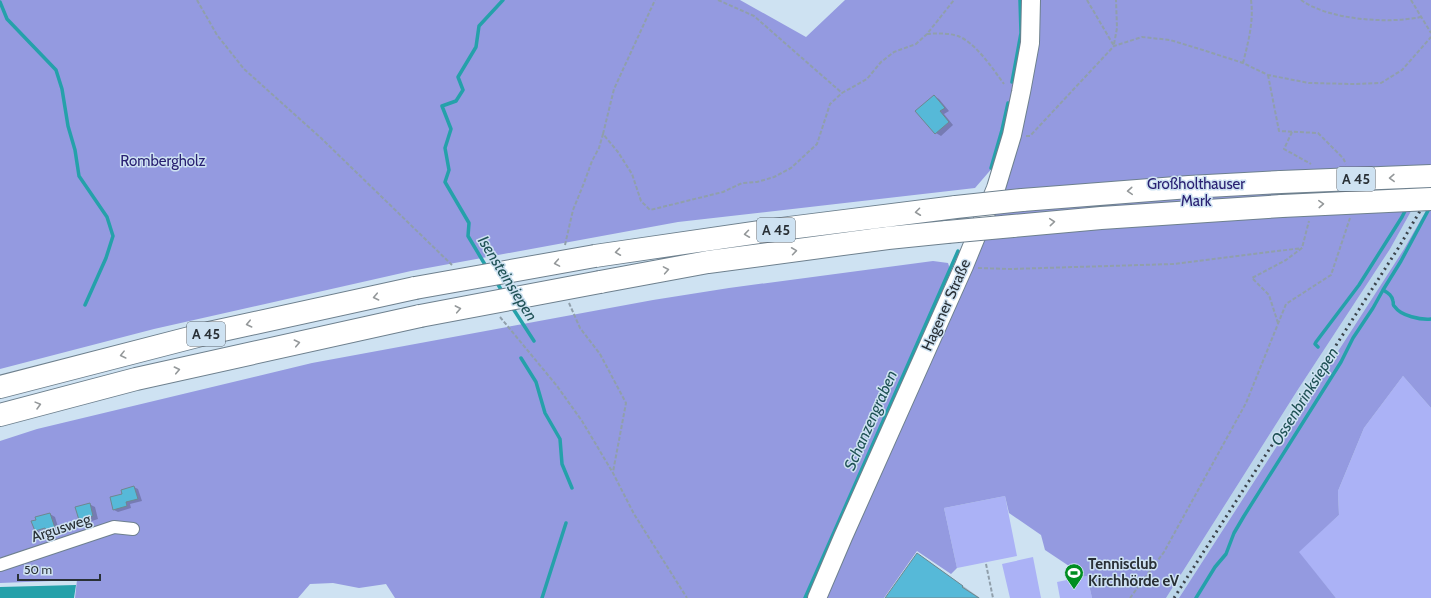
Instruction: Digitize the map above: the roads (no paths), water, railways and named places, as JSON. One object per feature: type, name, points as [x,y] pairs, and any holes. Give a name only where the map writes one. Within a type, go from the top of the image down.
[{"type":"highway","name":"A 45","points":[[0,387],[209,333],[415,288],[595,256],[773,230],[1022,200],[1281,182],[1431,176]]},
{"type":"highway","name":"A 45","points":[[0,415],[136,379],[420,316],[708,262],[888,238],[1108,217],[1282,206],[1431,199]]},
{"type":"main road","name":"Hagener Straße","points":[[817,598],[846,529],[964,266],[996,188],[1012,135],[1030,43],[1030,0]]},
{"type":"street","name":"Argusweg","points":[[0,565],[114,527],[133,529]]},
{"type":"waterway","name":"Isensteinsiepen","points":[[487,268],[468,236],[469,223],[445,182],[449,170],[445,148],[451,129],[442,106],[456,101],[463,90],[458,77],[476,47],[479,26],[503,0]]},
{"type":"waterway","name":"Schanzengraben","points":[[1012,82],[1021,33],[1020,0]]},
{"type":"waterway","points":[[0,2],[7,19],[56,70],[62,89],[68,126],[75,150],[79,176],[107,217],[113,236],[106,258],[85,305]]},
{"type":"waterway","name":"Schanzengraben","points":[[991,168],[1008,103]]},
{"type":"waterway","points":[[1318,347],[1315,344],[1316,342],[1359,285],[1407,207]]},
{"type":"waterway","name":"Ossenbrinksiepen","points":[[1196,598],[1215,567],[1226,554],[1234,533],[1244,516],[1341,362],[1353,338],[1401,261],[1430,207]]},
{"type":"waterway","name":"Schanzengraben","points":[[805,598],[958,251]]},
{"type":"waterway","name":"Isensteinsiepen","points":[[496,281],[503,293]]},
{"type":"waterway","points":[[1383,290],[1391,296],[1394,306],[1402,313],[1417,318],[1431,319]]},
{"type":"waterway","name":"Isensteinsiepen","points":[[512,307],[534,341]]},
{"type":"waterway","name":"Isensteinsiepen","points":[[521,358],[536,382],[545,413],[560,439],[562,464],[572,488]]},
{"type":"waterway","name":"Isensteinsiepen","points":[[542,598],[566,523]]},
{"type":"railway","points":[[1174,598],[1399,247],[1431,192]]},
{"type":"place","name":"Tennisclub Kirchhörde eV","points":[[1074,590]]},
{"type":"park label","name":"Rombergholz","points":[[163,161]]},
{"type":"park label","name":"Großholthauser Mark","points":[[1196,192]]}]
